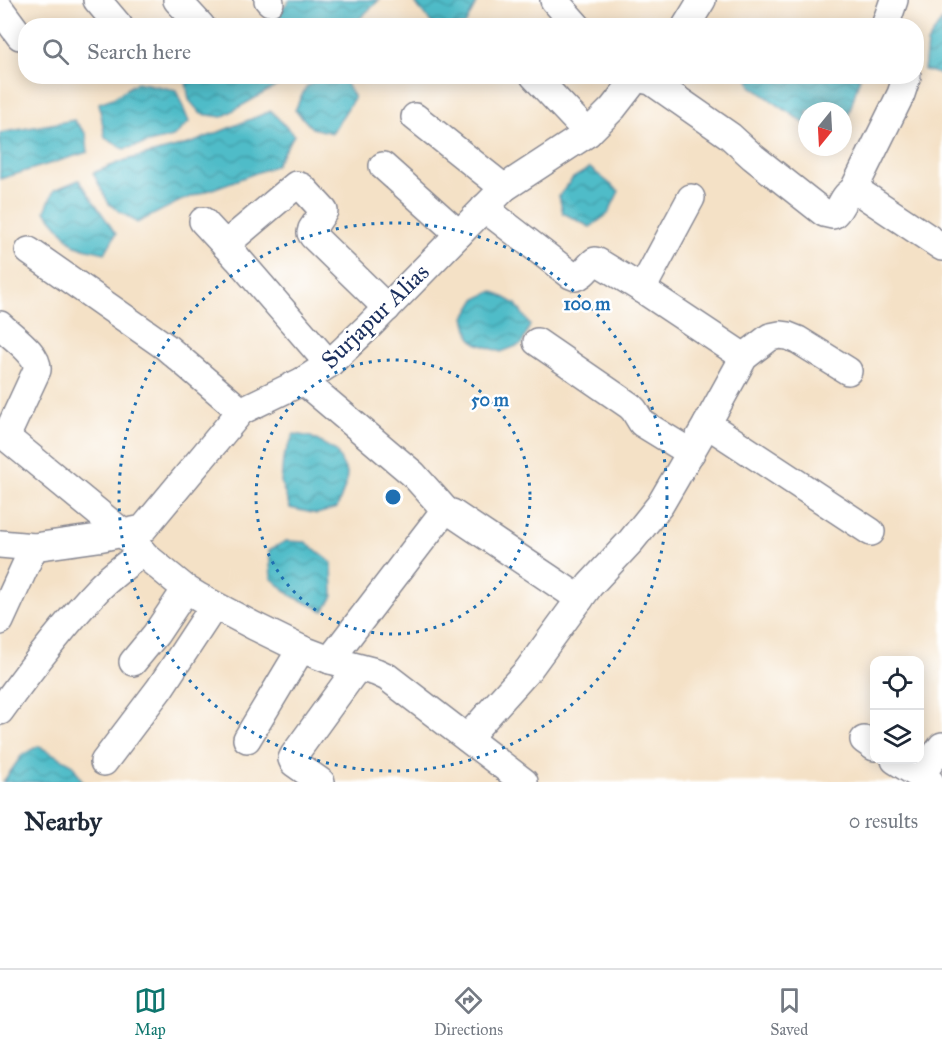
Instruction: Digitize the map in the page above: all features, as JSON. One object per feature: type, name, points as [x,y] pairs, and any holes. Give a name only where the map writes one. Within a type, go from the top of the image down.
[{"type":"street","points":[[97,0],[112,18]]},
{"type":"street","points":[[177,0],[194,18]]},
{"type":"street","points":[[554,0],[570,18]]},
{"type":"street","points":[[691,18],[702,0]]},
{"type":"street","points":[[888,18],[894,0]]},
{"type":"street","points":[[0,9],[18,33]]},
{"type":"street","points":[[542,84],[588,133]]},
{"type":"street","name":"Surjapur Alias","points":[[0,544],[34,547],[98,538],[133,543],[241,411],[303,381],[329,364],[504,188],[588,133],[613,108],[632,84]]},
{"type":"street","points":[[653,84],[730,136],[824,213],[833,215],[837,213],[847,194],[858,191],[942,247]]},
{"type":"street","points":[[853,191],[904,84]]},
{"type":"street","points":[[415,117],[504,188]]},
{"type":"street","points":[[383,166],[459,234]]},
{"type":"street","points":[[225,245],[296,185],[302,187],[324,211],[312,229],[313,236],[387,308]]},
{"type":"street","points":[[642,289],[691,198]]},
{"type":"street","points":[[484,208],[576,277],[580,276],[595,261],[598,262],[744,357]]},
{"type":"street","points":[[203,221],[329,364]]},
{"type":"street","points":[[29,251],[166,347],[241,411]]},
{"type":"street","points":[[0,325],[34,356],[38,364],[3,435],[186,589],[214,606],[301,649],[387,677],[524,782]]},
{"type":"street","points":[[467,738],[528,670],[590,585],[631,541],[660,505],[744,357],[770,338],[780,335],[788,336],[849,371]]},
{"type":"street","points":[[537,342],[630,406],[642,423],[691,453]]},
{"type":"street","points":[[303,381],[412,474],[447,512],[452,513],[580,599]]},
{"type":"street","points":[[707,424],[871,532]]},
{"type":"street","points":[[330,660],[442,514],[447,512]]},
{"type":"street","points":[[0,711],[54,638],[101,586],[133,543]]},
{"type":"street","points":[[0,621],[34,547]]},
{"type":"street","points":[[133,662],[156,634],[186,589]]},
{"type":"street","points":[[104,762],[160,688],[214,606]]},
{"type":"street","points":[[247,739],[301,649]]},
{"type":"street","points":[[321,782],[294,763],[292,759],[357,668]]},
{"type":"street","points":[[902,764],[925,779],[942,746]]},
{"type":"water","points":[[290,0],[379,0],[360,18],[277,18],[275,16]]},
{"type":"water","points":[[420,0],[478,0],[469,18],[427,18],[416,4]]},
{"type":"water","points":[[942,20],[942,75],[924,70],[927,43]]},
{"type":"water","points":[[134,84],[147,84],[176,90],[189,122],[173,137],[124,149],[105,138],[99,103],[113,98]]},
{"type":"water","points":[[186,84],[280,84],[222,117],[201,114],[189,100]]},
{"type":"water","points":[[311,84],[346,84],[354,98],[332,133],[312,128],[295,110],[306,87]]},
{"type":"water","points":[[750,84],[858,84],[852,103],[798,102],[798,119]]},
{"type":"water","points":[[271,111],[294,135],[275,166],[180,201],[137,223],[109,204],[93,173],[126,160],[192,143]]},
{"type":"water","points":[[74,120],[86,134],[88,152],[0,179],[0,133]]},
{"type":"water","points":[[590,168],[619,191],[608,214],[590,227],[563,213],[559,196],[573,178]]},
{"type":"water","points":[[79,180],[116,234],[105,253],[75,246],[45,211],[54,190]]},
{"type":"water","points":[[493,291],[516,304],[530,325],[522,344],[501,352],[476,343],[470,337],[465,317],[476,299]]},
{"type":"water","points":[[294,434],[311,437],[336,451],[347,473],[346,484],[337,508],[317,514],[290,508],[281,483],[283,458]]},
{"type":"water","points":[[286,541],[306,542],[332,563],[333,596],[324,611],[292,596],[271,578],[269,550]]},
{"type":"water","points":[[38,746],[72,764],[83,782],[3,782],[22,755]]}]
